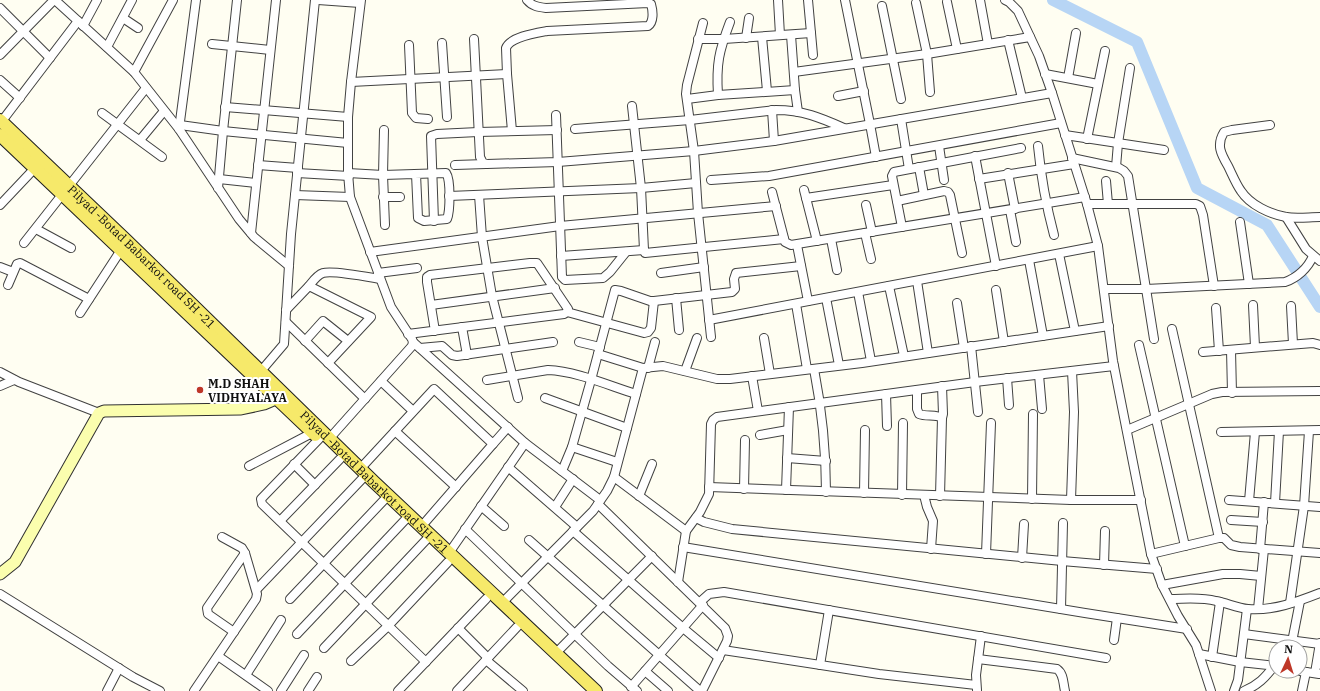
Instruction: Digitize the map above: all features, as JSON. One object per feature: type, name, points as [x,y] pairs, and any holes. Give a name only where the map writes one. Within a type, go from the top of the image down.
[{"type":"main road","name":"Pilyad -Botad Babarkot road SH -21","points":[[1,120],[121,250],[281,397],[340,459],[361,474],[384,500],[426,540],[502,603],[596,691]]},
{"type":"main road","name":"Pilyad -Botad Babarkot road SH -21","points":[[2,141],[35,168],[66,190],[261,371],[281,397],[320,437],[421,527],[486,599],[586,691]]},
{"type":"street","points":[[1,120],[20,98],[50,58],[81,23],[97,0]]},
{"type":"street","points":[[107,47],[132,0]]},
{"type":"street","points":[[134,72],[173,0]]},
{"type":"street","points":[[180,127],[196,0]]},
{"type":"street","points":[[218,188],[237,0]]},
{"type":"street","points":[[251,234],[276,0]]},
{"type":"street","points":[[261,371],[284,344],[297,171],[315,0]]},
{"type":"street","points":[[318,0],[360,1],[348,117],[348,175],[350,197],[391,307],[413,342],[525,443],[573,479],[599,502],[722,624],[727,632],[727,641],[701,691],[529,540]]},
{"type":"street","points":[[512,131],[507,74],[506,48],[508,44],[512,41],[536,33],[547,31],[648,26],[652,22],[652,7],[651,4],[648,3],[546,8],[536,6],[527,0]]},
{"type":"street","points":[[778,0],[780,35]]},
{"type":"street","points":[[808,0],[813,55]]},
{"type":"street","points":[[844,0],[864,91],[876,157]]},
{"type":"street","points":[[980,0],[988,44]]},
{"type":"street","points":[[1005,0],[1018,11]]},
{"type":"street","points":[[0,55],[57,1],[134,72],[164,111],[180,127],[238,219],[251,234],[289,266]]},
{"type":"street","points":[[1016,1],[1018,11],[1052,92],[1086,201],[1098,246],[1114,366],[1151,554],[1162,585],[1178,616],[1196,645],[1211,691]]},
{"type":"street","points":[[947,2],[957,49]]},
{"type":"street","points":[[916,3],[927,54],[930,92]]},
{"type":"street","points":[[882,6],[894,59],[900,99]]},
{"type":"street","points":[[0,8],[50,58]]},
{"type":"street","points":[[123,18],[138,28]]},
{"type":"street","points":[[746,38],[748,18]]},
{"type":"street","points":[[718,95],[717,68],[720,50],[730,22]]},
{"type":"street","points":[[703,23],[687,85],[686,99],[694,151],[698,213],[711,337]]},
{"type":"street","points":[[698,39],[746,38],[811,33]]},
{"type":"street","points":[[1068,78],[1076,33]]},
{"type":"street","points":[[791,35],[798,112]]},
{"type":"street","points":[[762,37],[767,91]]},
{"type":"street","points":[[794,72],[894,59],[1030,37]]},
{"type":"street","points":[[474,39],[480,157],[483,163],[487,164]]},
{"type":"street","points":[[1008,40],[1022,98]]},
{"type":"street","points":[[442,42],[447,117]]},
{"type":"street","points":[[212,44],[270,50]]},
{"type":"street","points":[[409,45],[413,116],[416,118],[428,119]]},
{"type":"street","points":[[1087,139],[1105,51]]},
{"type":"street","points":[[1116,167],[1118,143],[1130,68]]},
{"type":"street","points":[[351,82],[507,74]]},
{"type":"street","points":[[1045,74],[1098,84]]},
{"type":"street","points":[[0,80],[20,98]]},
{"type":"street","points":[[24,243],[146,88]]},
{"type":"street","points":[[686,99],[718,95],[795,90]]},
{"type":"street","points":[[838,96],[864,91]]},
{"type":"street","points":[[454,165],[558,162],[694,151],[774,140],[1052,92]]},
{"type":"street","points":[[632,106],[641,188],[644,250]]},
{"type":"street","points":[[225,107],[348,117]]},
{"type":"street","points":[[772,110],[774,140]]},
{"type":"street","points":[[575,128],[690,120],[772,110],[788,110],[819,117],[844,128]]},
{"type":"street","points":[[140,140],[164,111]]},
{"type":"street","points":[[102,113],[162,157]]},
{"type":"street","points":[[556,115],[563,279],[598,279],[606,276],[626,252]]},
{"type":"street","points":[[901,118],[909,168]]},
{"type":"street","points":[[711,180],[769,176],[1061,123]]},
{"type":"street","points":[[1270,125],[1224,132],[1220,138],[1219,145],[1221,154],[1241,192],[1260,208],[1286,217],[1320,217]]},
{"type":"street","points":[[180,127],[348,143]]},
{"type":"street","points":[[384,130],[382,175],[385,225]]},
{"type":"street","points":[[434,220],[431,136],[437,134],[478,132],[556,130]]},
{"type":"street","points":[[1065,135],[1164,150]]},
{"type":"street","points":[[939,146],[944,180]]},
{"type":"street","points":[[1038,146],[1046,204],[1054,235]]},
{"type":"street","points":[[902,228],[892,176],[894,172],[1021,148]]},
{"type":"street","points":[[975,156],[996,266]]},
{"type":"street","points":[[979,179],[1040,169],[1073,161],[1116,167],[1124,171],[1128,176],[1154,339]]},
{"type":"street","points":[[258,164],[297,171],[348,175],[444,172],[448,174],[449,215],[447,219],[424,221],[418,218],[416,174]]},
{"type":"street","points":[[920,166],[924,194]]},
{"type":"street","points":[[0,205],[35,168]]},
{"type":"street","points":[[1008,174],[1016,242]]},
{"type":"street","points":[[219,179],[256,183]]},
{"type":"street","points":[[1106,181],[1108,204]]},
{"type":"street","points":[[449,196],[641,188],[696,183]]},
{"type":"street","points":[[817,241],[805,194],[894,185]]},
{"type":"street","points":[[897,201],[924,194],[944,191],[948,192],[956,219],[962,253]]},
{"type":"street","points":[[772,192],[784,239],[787,244],[797,245],[1046,204],[1086,201],[1108,204],[1196,204],[1200,206],[1203,215],[1214,286]]},
{"type":"street","points":[[295,195],[350,197]]},
{"type":"street","points":[[478,195],[482,237],[492,296],[518,398]]},
{"type":"street","points":[[383,197],[400,196]]},
{"type":"street","points":[[866,205],[871,259]]},
{"type":"street","points":[[370,252],[560,226],[776,206]]},
{"type":"street","points":[[1104,289],[1146,289],[1284,282],[1293,278],[1317,259],[1306,249],[1286,217]]},
{"type":"street","points":[[1240,222],[1250,284]]},
{"type":"street","points":[[36,229],[71,248]]},
{"type":"street","points":[[561,256],[644,250],[648,253],[702,246],[784,239]]},
{"type":"street","points":[[831,239],[837,270]]},
{"type":"street","points":[[797,245],[808,301]]},
{"type":"street","points":[[709,320],[1098,246]]},
{"type":"street","points":[[80,313],[121,250]]},
{"type":"street","points":[[1059,254],[1075,331]]},
{"type":"street","points":[[1029,260],[1043,336]]},
{"type":"street","points":[[8,285],[16,264],[20,263],[89,299]]},
{"type":"street","points":[[435,331],[427,282],[427,277],[430,275],[537,263],[568,309],[567,312]]},
{"type":"street","points":[[562,471],[572,447],[615,290],[650,301],[707,295],[734,291],[734,279],[736,273],[801,266]]},
{"type":"street","points":[[0,267],[13,272]]},
{"type":"street","points":[[661,273],[704,267]]},
{"type":"street","points":[[286,310],[318,276],[324,273],[379,276],[417,268]]},
{"type":"street","points":[[917,281],[928,353]]},
{"type":"street","points":[[309,286],[370,317],[328,363]]},
{"type":"street","points":[[889,286],[904,356]]},
{"type":"street","points":[[431,305],[555,288]]},
{"type":"street","points":[[996,290],[1004,342]]},
{"type":"street","points":[[858,292],[871,361]]},
{"type":"street","points":[[676,298],[679,330]]},
{"type":"street","points":[[826,298],[839,365]]},
{"type":"street","points":[[408,334],[564,314],[567,312],[638,332],[648,332],[651,328],[654,301]]},
{"type":"street","points":[[957,303],[975,382],[978,412]]},
{"type":"street","points":[[796,304],[820,403],[826,461],[826,492]]},
{"type":"street","points":[[1253,305],[1255,348]]},
{"type":"street","points":[[1291,306],[1293,344]]},
{"type":"street","points":[[1216,308],[1219,350]]},
{"type":"street","points":[[286,322],[365,399]]},
{"type":"street","points":[[305,341],[323,322],[348,341]]},
{"type":"street","points":[[578,342],[645,368],[663,366],[717,379],[730,379],[871,361],[1108,326]]},
{"type":"street","points":[[462,327],[467,355]]},
{"type":"street","points":[[1172,329],[1219,538]]},
{"type":"street","points":[[685,371],[697,338]]},
{"type":"street","points":[[764,338],[770,374]]},
{"type":"street","points":[[413,342],[412,346],[365,399],[320,437],[261,499],[262,504],[280,522],[426,662]]},
{"type":"street","points":[[420,348],[442,346],[452,355],[457,356],[553,342]]},
{"type":"street","points":[[502,603],[593,511],[614,477],[636,394],[655,342]]},
{"type":"street","points":[[1203,352],[1293,344],[1313,343],[1320,345]]},
{"type":"street","points":[[1139,345],[1185,546]]},
{"type":"street","points":[[1231,350],[1232,393]]},
{"type":"street","points":[[678,582],[686,531],[705,504],[709,494],[711,424],[713,420],[724,416],[942,386],[1114,366]]},
{"type":"street","points":[[487,380],[548,370],[591,380],[636,394]]},
{"type":"street","points":[[1071,500],[1074,412],[1072,371]]},
{"type":"street","points":[[0,372],[14,380],[99,413]]},
{"type":"street","points":[[1039,374],[1042,409]]},
{"type":"street","points":[[752,376],[758,411]]},
{"type":"street","points":[[1007,378],[1009,406]]},
{"type":"street","points":[[0,386],[14,380]]},
{"type":"street","points":[[382,381],[413,411]]},
{"type":"street","points":[[940,496],[943,414],[942,386]]},
{"type":"street","points":[[257,589],[302,542],[361,474],[395,431],[434,389],[493,444]]},
{"type":"street","points":[[917,390],[917,412],[922,415],[940,416],[942,418]]},
{"type":"street","points":[[1127,430],[1212,394],[1320,390]]},
{"type":"street","points":[[886,394],[887,426]]},
{"type":"street","points":[[0,574],[15,562],[99,413],[104,411],[241,409],[264,404],[281,397]]},
{"type":"street","points":[[545,398],[627,428]]},
{"type":"street","points":[[786,490],[789,407]]},
{"type":"street","points":[[1032,499],[1033,414]]},
{"type":"street","points":[[986,554],[991,423]]},
{"type":"street","points":[[902,494],[903,424]]},
{"type":"street","points":[[421,527],[508,427]]},
{"type":"street","points":[[760,435],[788,430]]},
{"type":"street","points":[[864,493],[865,430]]},
{"type":"street","points":[[1221,432],[1320,430]]},
{"type":"street","points":[[395,431],[456,487]]},
{"type":"street","points":[[1275,503],[1279,431]]},
{"type":"street","points":[[1290,604],[1304,506],[1309,431]]},
{"type":"street","points":[[1248,501],[1255,432]]},
{"type":"street","points":[[249,466],[320,437]]},
{"type":"street","points":[[744,489],[745,440]]},
{"type":"street","points":[[351,661],[388,626],[448,557],[465,529],[525,443]]},
{"type":"street","points":[[572,447],[617,462]]},
{"type":"street","points":[[787,458],[826,461]]},
{"type":"street","points":[[280,522],[340,459]]},
{"type":"street","points":[[294,464],[315,485]]},
{"type":"street","points":[[639,496],[652,464]]},
{"type":"street","points":[[508,467],[555,507],[575,529],[629,580],[719,658]]},
{"type":"street","points":[[614,477],[686,531]]},
{"type":"street","points":[[555,507],[573,479]]},
{"type":"street","points":[[709,487],[989,498],[1141,500]]},
{"type":"street","points":[[924,495],[933,521],[931,549]]},
{"type":"street","points":[[290,599],[384,500]]},
{"type":"street","points":[[1230,500],[1320,507]]},
{"type":"street","points":[[1258,609],[1264,502]]},
{"type":"street","points":[[481,506],[504,526]]},
{"type":"street","points":[[696,518],[704,522],[732,529],[1062,562],[1157,569]]},
{"type":"street","points":[[297,634],[405,520]]},
{"type":"street","points":[[1231,520],[1262,522]]},
{"type":"street","points":[[1061,609],[1063,523]]},
{"type":"street","points":[[1022,558],[1024,524]]},
{"type":"street","points":[[465,529],[634,689],[645,671],[683,628],[709,594],[724,592],[1106,658]]},
{"type":"street","points":[[1104,565],[1105,531]]},
{"type":"street","points":[[194,691],[256,599],[257,589],[245,553],[242,548],[222,536]]},
{"type":"street","points":[[1151,554],[1219,538],[1224,538],[1235,546],[1320,553]]},
{"type":"street","points":[[324,648],[426,540]]},
{"type":"street","points":[[683,547],[1186,629]]},
{"type":"street","points":[[234,632],[206,611],[245,553]]},
{"type":"street","points":[[556,653],[652,556]]},
{"type":"street","points":[[1162,585],[1223,574],[1261,576]]},
{"type":"street","points":[[1170,599],[1207,599],[1247,609],[1258,609],[1273,608],[1290,604],[1320,593]]},
{"type":"street","points":[[0,594],[133,677],[160,691]]},
{"type":"street","points":[[398,691],[486,599]]},
{"type":"street","points":[[1293,639],[1300,601]]},
{"type":"street","points":[[1212,657],[1220,602]]},
{"type":"street","points":[[1234,691],[1238,680],[1247,609]]},
{"type":"street","points":[[820,665],[829,610]]},
{"type":"street","points":[[1114,640],[1117,618]]},
{"type":"street","points":[[246,675],[281,620]]},
{"type":"street","points":[[457,691],[517,627]]},
{"type":"street","points":[[458,628],[487,659],[523,691]]},
{"type":"street","points":[[1244,634],[1268,639]]},
{"type":"street","points":[[723,650],[976,688],[981,636]]},
{"type":"street","points":[[1308,643],[1320,643],[1318,674],[1308,672]]},
{"type":"street","points":[[1199,654],[1240,662],[1268,665]]},
{"type":"street","points":[[281,691],[304,655]]},
{"type":"street","points":[[218,656],[268,691]]},
{"type":"street","points":[[978,659],[1057,670],[1063,677],[1065,691]]},
{"type":"street","points":[[107,691],[119,668]]},
{"type":"street","points":[[645,671],[668,691]]},
{"type":"street","points":[[1244,691],[1260,683],[1268,675]]},
{"type":"street","points":[[308,691],[317,676]]},
{"type":"street","points":[[1302,691],[1303,679]]},
{"type":"waterway","points":[[1053,0],[1137,42],[1197,188],[1267,225],[1320,307]]},
{"type":"place","name":"M.D SHAH VIDHYALAYA","points":[[200,390]]}]
